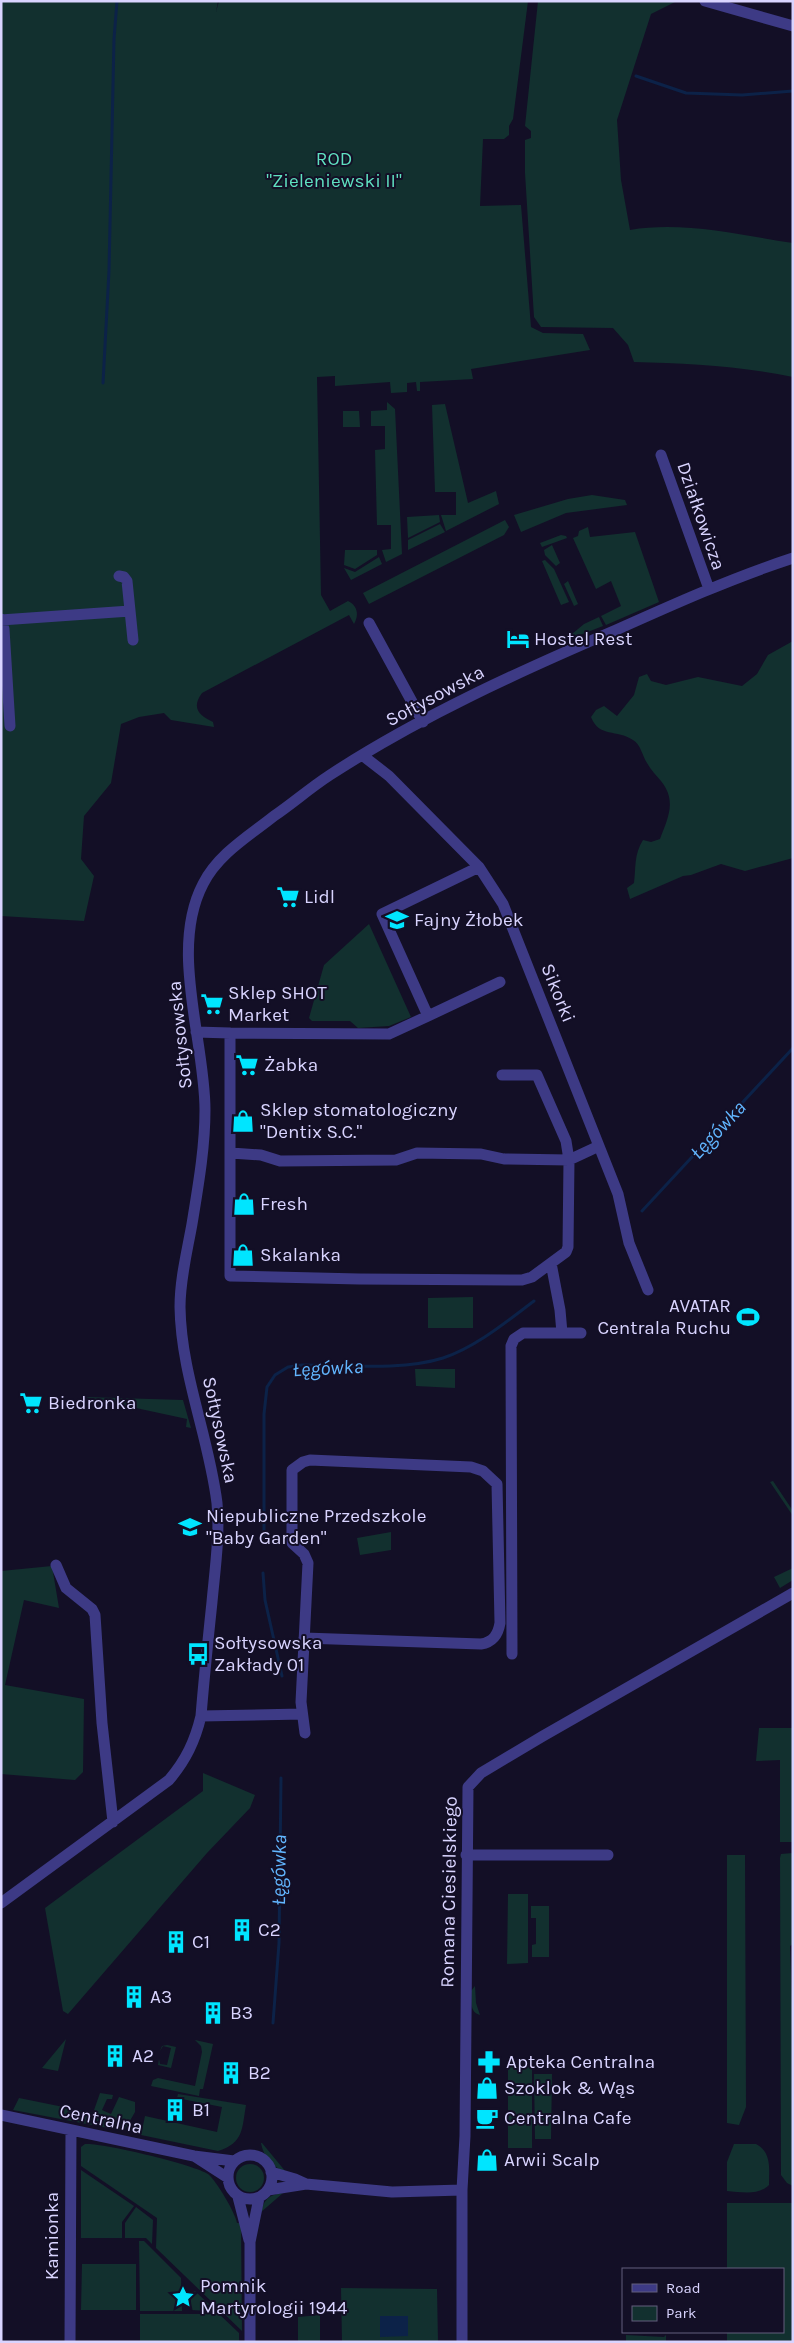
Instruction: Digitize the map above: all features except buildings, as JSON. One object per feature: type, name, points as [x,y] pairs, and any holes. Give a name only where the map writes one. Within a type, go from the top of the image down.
[{"type":"street","points":[[705,1],[793,26]]},
{"type":"street","name":"Działkowicza","points":[[661,455],[709,589]]},
{"type":"street","name":"Sołtysowska","points":[[1,1903],[156,1792],[180,1766],[196,1736],[201,1716],[218,1527],[215,1488],[191,1384],[180,1310],[181,1287],[200,1170],[204,1131],[203,1085],[190,975],[190,934],[194,906],[205,880],[219,861],[238,844],[326,778],[362,755],[502,680],[709,589],[793,558]]},
{"type":"street","points":[[119,576],[124,577],[127,581],[133,640]]},
{"type":"street","points":[[10,726],[4,629],[1,620],[130,611]]},
{"type":"street","points":[[369,623],[423,722]]},
{"type":"street","name":"Sikorki","points":[[362,755],[389,776],[479,867],[503,904],[618,1194],[629,1242],[648,1290]]},
{"type":"street","points":[[428,1016],[382,914],[479,867]]},
{"type":"street","points":[[196,1032],[389,1034],[500,982]]},
{"type":"street","points":[[230,1033],[230,1276],[522,1280],[532,1277],[566,1252],[568,1247],[569,1160],[566,1141],[537,1075],[502,1075]]},
{"type":"street","points":[[231,1153],[261,1155],[280,1161],[396,1160],[417,1153],[481,1154],[504,1159],[569,1160],[599,1146]]},
{"type":"street","points":[[551,1263],[562,1332]]},
{"type":"street","points":[[512,1654],[511,1346],[514,1339],[522,1332],[581,1333]]},
{"type":"street","points":[[304,1638],[481,1644],[493,1639],[497,1634],[500,1623],[497,1484],[483,1471],[471,1467],[310,1460],[303,1462],[292,1470],[292,1544],[304,1554],[308,1563],[304,1638],[302,1714],[305,1732]]},
{"type":"street","points":[[56,1565],[66,1588],[92,1608],[95,1615],[102,1723],[113,1822]]},
{"type":"street","name":"Romana Ciesielskiego","points":[[462,2342],[466,1793],[469,1785],[477,1776],[793,1593]]},
{"type":"street","points":[[201,1716],[302,1714]]},
{"type":"street","points":[[466,1855],[608,1855]]},
{"type":"street","name":"Centralna","points":[[1,2115],[194,2156],[234,2161]]},
{"type":"street","name":"Kamionka","points":[[70,2342],[71,2130]]},
{"type":"street","points":[[250,2242],[264,2194],[272,2182],[271,2172],[266,2162],[255,2156],[246,2155],[234,2161],[229,2170],[228,2178],[230,2188],[238,2197],[250,2242],[250,2342]]},
{"type":"street","name":"Centralna","points":[[194,2156],[228,2178]]},
{"type":"street","points":[[271,2172],[306,2184]]},
{"type":"street","points":[[238,2197],[247,2200],[306,2184],[392,2192],[462,2190]]},
{"type":"green space","name":"ROD \"Zieleniewski II\"","points":[[1,1],[218,1],[216,12],[219,1],[528,1],[513,119],[509,126],[509,135],[504,139],[483,139],[480,206],[521,205],[531,327],[543,333],[583,334],[590,350],[471,369],[473,379],[420,382],[420,391],[417,391],[416,382],[407,383],[407,392],[391,393],[390,382],[335,386],[335,376],[317,377],[321,595],[330,611],[348,601],[354,605],[357,611],[356,621],[354,624],[349,615],[202,693],[197,703],[198,710],[200,714],[213,722],[214,727],[171,720],[164,713],[139,717],[121,724],[111,783],[84,816],[81,859],[94,876],[84,921],[1,916]]},
{"type":"green space","points":[[538,1],[677,1],[651,14],[617,120],[621,180],[630,230],[670,227],[691,228],[793,243],[793,377],[714,366],[634,362],[628,345],[613,328],[541,327],[534,317],[525,173],[525,140],[531,138],[531,131],[525,126]]},
{"type":"green space","points":[[387,402],[395,409],[402,554],[386,562],[382,550],[391,549],[391,525],[377,525],[375,450],[385,449],[385,426],[371,426],[371,411],[387,410]]},
{"type":"green space","points":[[445,404],[468,503],[496,491],[499,504],[446,531],[441,515],[456,515],[456,492],[435,492],[432,405]]},
{"type":"green space","points":[[343,411],[359,411],[360,427],[343,427]]},
{"type":"green space","points":[[592,495],[625,500],[627,505],[566,513],[521,532],[514,515],[568,499]]},
{"type":"green space","points":[[439,515],[440,522],[408,538],[407,517]]},
{"type":"green space","points":[[505,520],[509,527],[504,535],[369,604],[363,593]]},
{"type":"green space","points":[[440,524],[445,532],[408,550],[408,540]]},
{"type":"green space","points":[[588,527],[590,537],[635,532],[659,602],[606,625],[601,616],[621,606],[611,581],[596,589],[573,538],[578,536],[579,531]]},
{"type":"green space","points":[[561,535],[567,538],[542,547],[540,543]]},
{"type":"green space","points":[[552,545],[560,563],[556,566],[545,555],[544,550]]},
{"type":"green space","points":[[345,550],[377,550],[377,555],[355,569],[344,565]]},
{"type":"green space","points":[[379,557],[382,564],[351,580],[344,568],[355,572]]},
{"type":"green space","points":[[545,560],[554,569],[569,602],[561,605],[542,561]]},
{"type":"green space","points":[[568,581],[578,604],[574,606],[564,584]]},
{"type":"green space","points":[[599,617],[603,626],[573,636],[572,634],[584,624]]},
{"type":"green space","points":[[793,641],[793,858],[745,871],[721,864],[683,876],[630,899],[627,888],[634,883],[638,850],[643,840],[651,842],[660,839],[670,810],[669,796],[666,788],[645,760],[636,742],[627,737],[604,731],[594,724],[591,717],[596,710],[604,706],[617,716],[634,695],[639,677],[647,674],[651,681],[666,685],[698,677],[742,686],[757,674],[768,655]]},
{"type":"green space","points":[[369,924],[411,1017],[389,1026],[358,1028],[350,1021],[312,1021],[309,1018],[324,965]]},
{"type":"green space","points":[[473,1297],[473,1328],[428,1328],[428,1298]]},
{"type":"green space","points":[[415,1369],[455,1369],[455,1388],[416,1386]]},
{"type":"green space","points":[[85,1397],[183,1400],[191,1428],[186,1427],[187,1419]]},
{"type":"green space","points":[[773,1481],[793,1511],[793,1516],[770,1482]]},
{"type":"green space","points":[[391,1532],[391,1550],[360,1555],[357,1538]]},
{"type":"green space","points":[[52,1566],[59,1608],[24,1600],[5,1685],[84,1699],[83,1772],[75,1780],[1,1774],[1,1571]]},
{"type":"green space","points":[[793,1568],[793,1580],[780,1588],[774,1577]]},
{"type":"green space","points":[[759,1728],[793,1728],[793,1842],[780,1842],[780,1760],[756,1761]]},
{"type":"green space","points":[[203,1773],[255,1795],[250,1808],[207,1853],[68,2014],[63,2011],[45,1908],[203,1791]]},
{"type":"green space","points":[[793,1853],[793,1944],[790,1946],[793,2030],[793,2186],[787,2183],[781,2175],[780,1858],[781,1854]]},
{"type":"green space","points":[[727,1855],[745,1855],[746,2107],[739,2125],[727,2123]]},
{"type":"green space","points":[[508,1894],[528,1894],[528,1963],[507,1964]]},
{"type":"green space","points":[[531,1906],[549,1906],[549,1957],[532,1957],[532,1945],[536,1944],[536,1918],[531,1918]]},
{"type":"green space","points":[[475,1986],[476,2003],[480,2015],[476,2014],[472,2006],[471,1991]]},
{"type":"green space","points":[[66,2039],[58,2071],[42,2068]]},
{"type":"green space","points":[[195,2040],[213,2044],[203,2089],[200,2089],[199,2096],[151,2086],[153,2080],[158,2078],[195,2086],[202,2052],[201,2046]]},
{"type":"green space","points":[[167,2045],[176,2047],[171,2068],[158,2065],[159,2059],[160,2064],[167,2065],[171,2048],[163,2046],[160,2051],[162,2046]]},
{"type":"green space","points":[[508,2067],[532,2067],[532,2148],[508,2148]]},
{"type":"green space","points":[[534,2074],[552,2074],[551,2139],[535,2139]]},
{"type":"green space","points":[[100,2093],[113,2095],[112,2099],[107,2099],[102,2110],[111,2114],[119,2097],[135,2102],[135,2112],[124,2131],[13,2110],[19,2098],[93,2113]]},
{"type":"green space","points":[[178,2094],[246,2105],[240,2134],[233,2144],[218,2151],[141,2135],[145,2116],[217,2132],[222,2107],[177,2098]]},
{"type":"green space","points":[[261,2143],[286,2172],[277,2168],[269,2161]]},
{"type":"green space","points":[[85,2144],[127,2150],[168,2160],[200,2170],[212,2177],[229,2205],[237,2223],[241,2223],[242,2331],[156,2248],[157,2218],[81,2166],[81,2147]]},
{"type":"green space","points":[[734,2144],[756,2144],[761,2147],[769,2162],[769,2185],[755,2192],[727,2191],[727,2162]]},
{"type":"green space","points":[[250,2164],[260,2168],[264,2178],[260,2188],[250,2192],[240,2188],[236,2178],[240,2168]]},
{"type":"green space","points":[[81,2170],[134,2206],[122,2222],[122,2238],[81,2238]]},
{"type":"green space","points":[[283,2193],[260,2213],[268,2198]]},
{"type":"green space","points":[[727,2203],[793,2203],[793,2342],[727,2342],[727,2333],[784,2333],[784,2268],[727,2268]]},
{"type":"green space","points":[[136,2207],[153,2220],[152,2244],[146,2238],[125,2238],[125,2223]]},
{"type":"green space","points":[[139,2241],[144,2241],[181,2278],[182,2311],[140,2311]]},
{"type":"green space","points":[[82,2264],[136,2264],[136,2310],[81,2310]]},
{"type":"green space","points":[[341,2288],[437,2289],[438,2342],[342,2342]]},
{"type":"green space","points":[[195,2291],[212,2307],[208,2311],[191,2310],[191,2293]]},
{"type":"green space","points":[[140,2314],[219,2314],[239,2333],[239,2342],[140,2342]]},
{"type":"green space","points":[[320,2315],[320,2342],[298,2342],[298,2317]]},
{"type":"green space","points":[[626,2335],[664,2337],[666,2335],[666,2342],[626,2342]]},
{"type":"water","points":[[380,2316],[408,2316],[408,2336],[380,2337]]},
{"type":"waterway","points":[[103,383],[109,271],[114,39],[117,1]]},
{"type":"waterway","points":[[636,76],[686,93],[742,95],[793,91]]},
{"type":"waterway","name":"Łęgówka","points":[[642,1211],[793,1048]]},
{"type":"waterway","name":"Łęgówka","points":[[264,1541],[264,1414],[267,1387],[275,1375],[288,1367],[302,1365],[392,1366],[410,1365],[443,1358],[479,1341],[534,1301]]},
{"type":"waterway","name":"Łęgówka","points":[[263,1573],[265,1600],[282,1676]]},
{"type":"waterway","name":"Łęgówka","points":[[273,2023],[279,1943],[281,1778]]},
{"type":"place","name":"Hostel Rest","points":[[518,639]]},
{"type":"place","name":"Lidl","points":[[288,897]]},
{"type":"place","name":"Fajny Żłobek","points":[[397,920]]},
{"type":"place","name":"Sklep SHOT Market","points":[[212,1004]]},
{"type":"place","name":"Żabka","points":[[247,1065]]},
{"type":"place","name":"Sklep stomatologiczny \"Dentix S.C.\"","points":[[243,1121]]},
{"type":"place","name":"Fresh","points":[[244,1204]]},
{"type":"place","name":"Skalanka","points":[[243,1255]]},
{"type":"place","name":"AVATAR Centrala Ruchu","points":[[748,1317]]},
{"type":"place","name":"Biedronka","points":[[31,1403]]},
{"type":"place","name":"Niepubliczne Przedszkole \"Baby Garden\"","points":[[190,1527]]},
{"type":"place","name":"Sołtysowska Zakłady 01","points":[[198,1654]]},
{"type":"place","name":"C2","points":[[242,1930]]},
{"type":"place","name":"C1","points":[[176,1942]]},
{"type":"place","name":"A3","points":[[134,1997]]},
{"type":"place","name":"B3","points":[[213,2013]]},
{"type":"place","name":"A2","points":[[115,2056]]},
{"type":"place","name":"Apteka Centralna","points":[[489,2062]]},
{"type":"place","name":"B2","points":[[231,2073]]},
{"type":"place","name":"Szoklok & Wąs","points":[[487,2088]]},
{"type":"place","name":"B1","points":[[175,2110]]},
{"type":"place","name":"Centralna Cafe","points":[[487,2118]]},
{"type":"place","name":"Arwii Scalp","points":[[487,2160]]},
{"type":"place","name":"Pomnik Martyrologii 1944","points":[[183,2297]]}]
